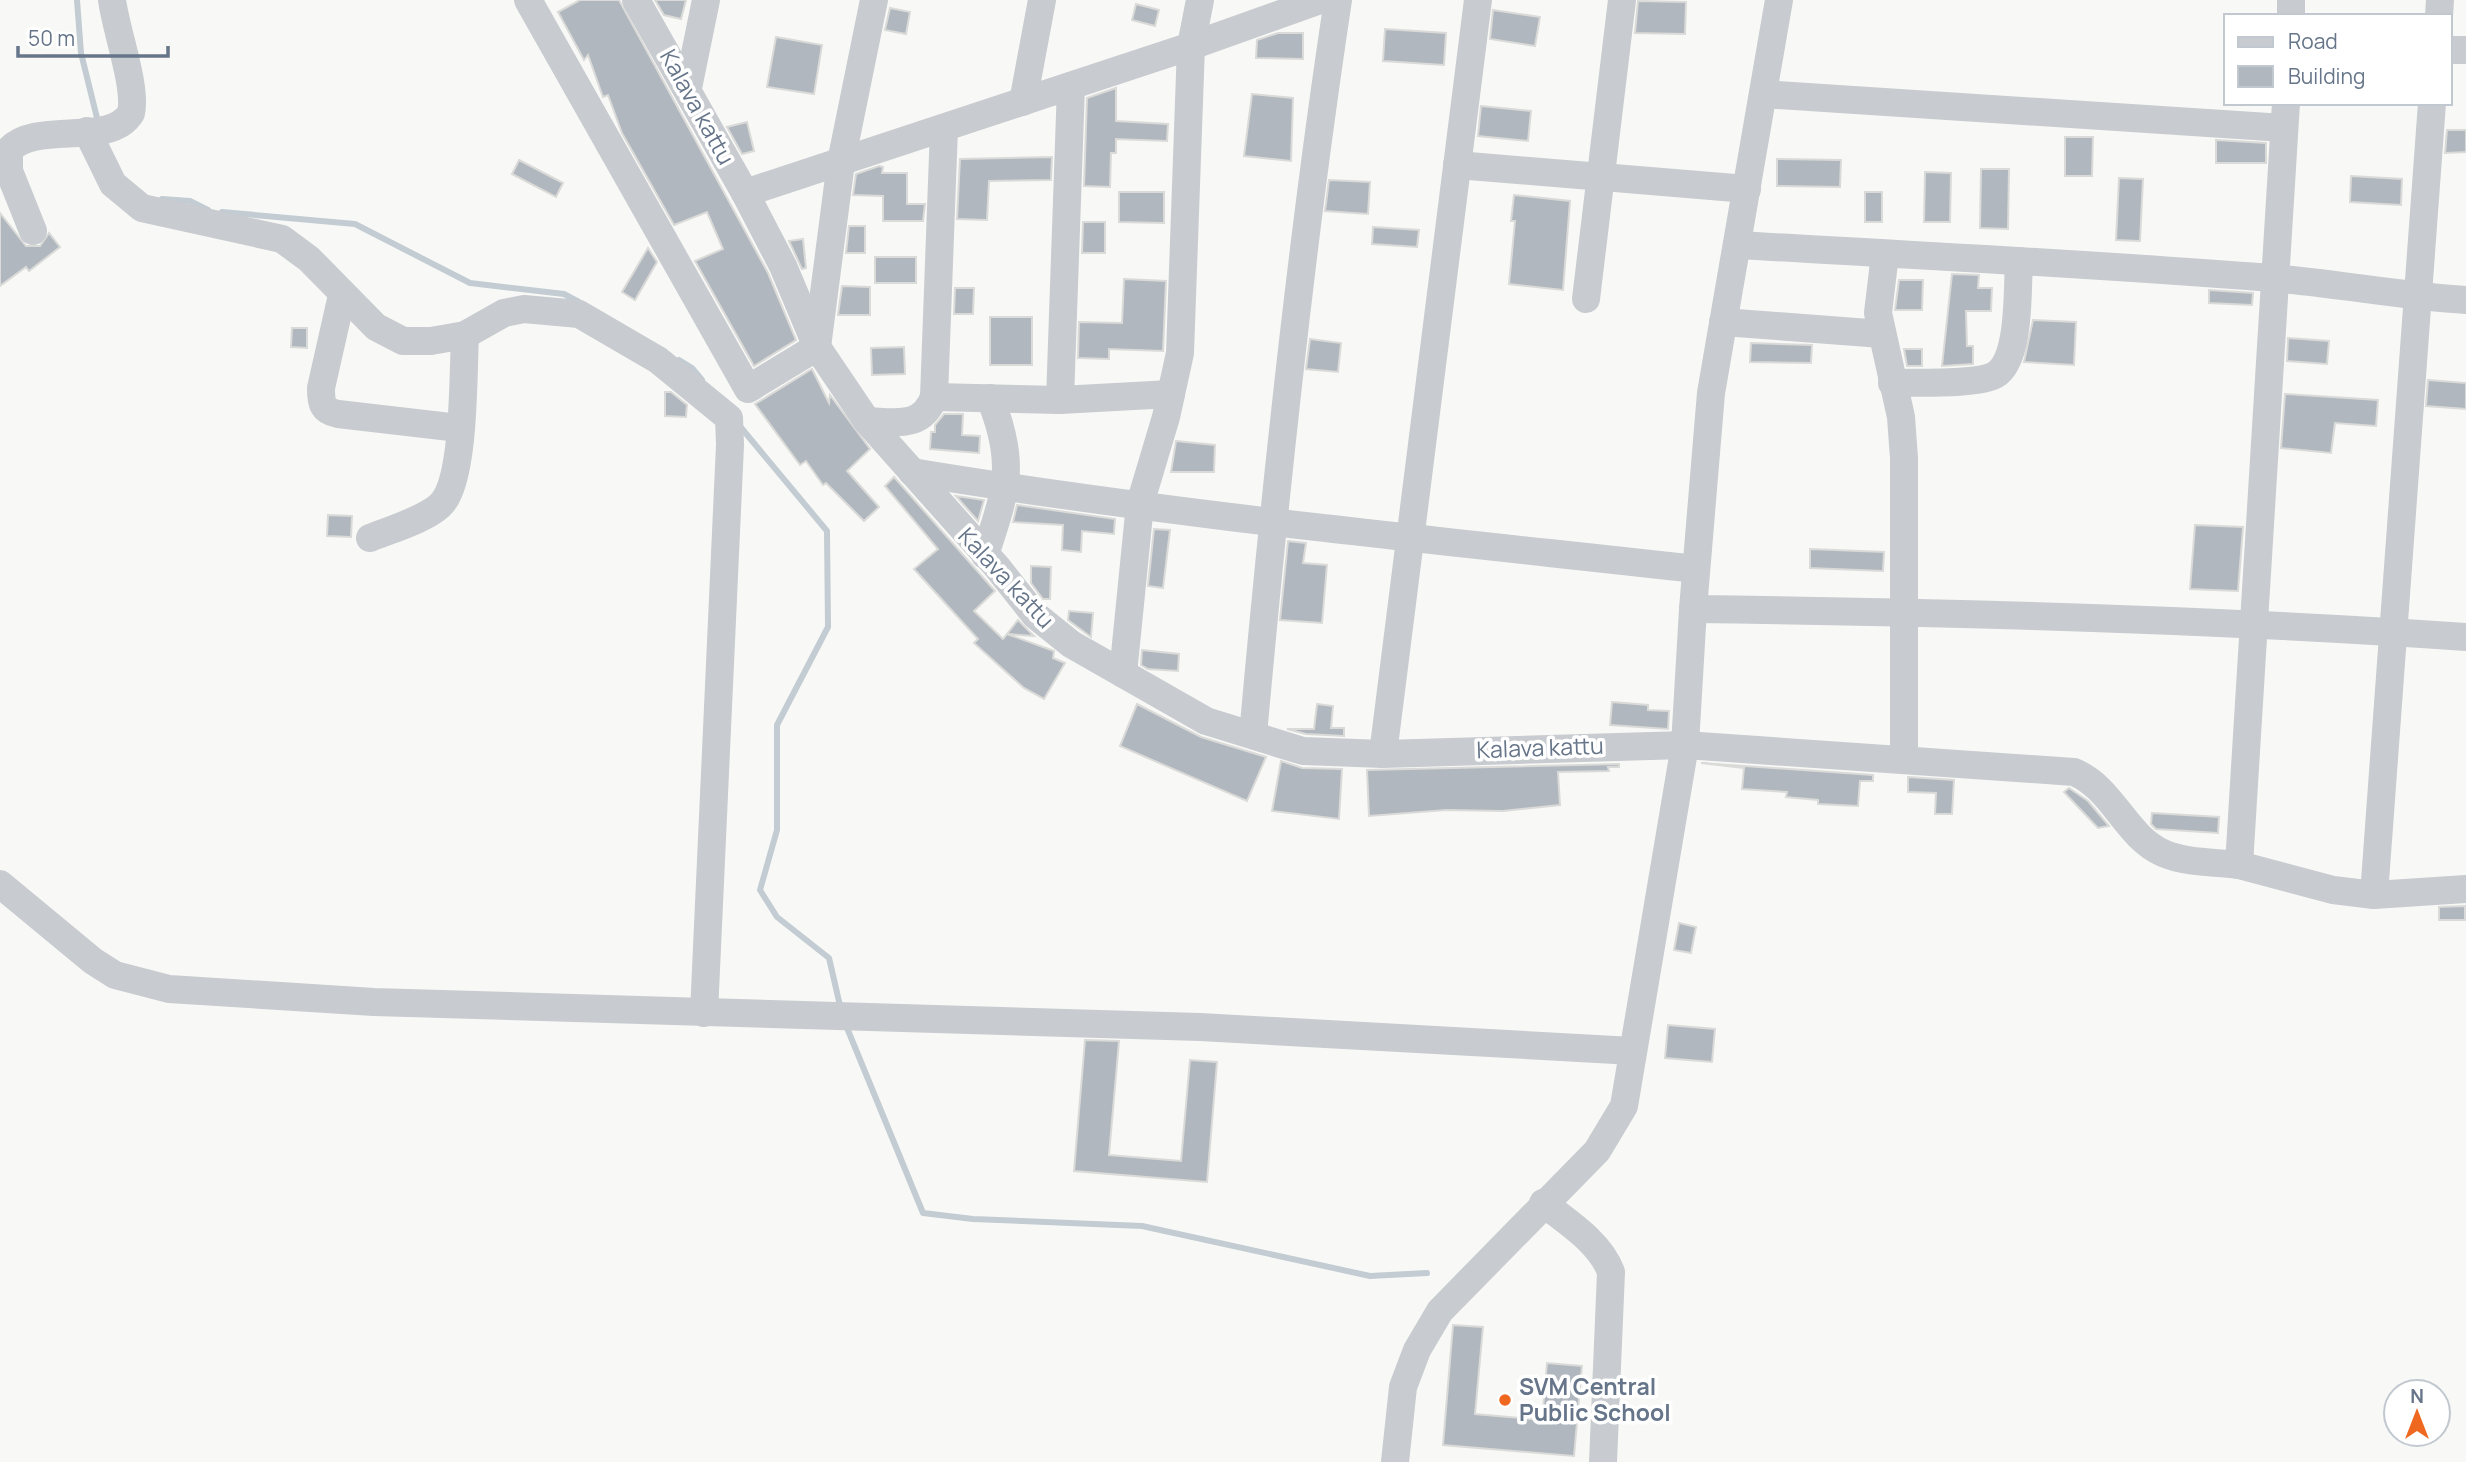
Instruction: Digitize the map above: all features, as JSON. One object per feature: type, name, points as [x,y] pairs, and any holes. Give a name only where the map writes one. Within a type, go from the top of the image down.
[{"type":"street","points":[[33,231],[9,171],[9,150],[25,139],[94,130],[127,119],[132,105],[112,0]]},
{"type":"street","points":[[528,0],[731,401],[704,1013]]},
{"type":"street","name":"Kalava kattu","points":[[636,0],[745,193],[783,266],[817,347],[867,421],[1035,615],[1071,644],[1206,721],[1303,751],[1383,754],[1685,745],[2074,772],[2088,778],[2139,837],[2163,854],[2239,865],[2333,890],[2374,895],[2466,889]]},
{"type":"street","points":[[688,88],[706,0]]},
{"type":"street","points":[[94,130],[113,184],[142,208],[282,239],[309,259],[376,327],[403,341],[431,341],[465,335],[504,313],[524,309],[579,314],[658,360],[696,395],[731,401],[817,347],[841,162],[874,0]]},
{"type":"street","points":[[1023,102],[1042,0]]},
{"type":"street","points":[[1123,674],[1140,504],[1180,354],[1185,277],[1191,46],[1200,0]]},
{"type":"street","points":[[745,193],[1191,46],[1320,0]]},
{"type":"street","points":[[1253,735],[1272,521],[1323,100],[1338,0]]},
{"type":"street","points":[[1383,754],[1478,0]]},
{"type":"street","points":[[1586,299],[1622,0]]},
{"type":"street","points":[[1395,1462],[1403,1387],[1422,1340],[1440,1311],[1597,1150],[1624,1106],[1685,745],[1711,393],[1779,0]]},
{"type":"street","points":[[1060,400],[1071,86]]},
{"type":"street","points":[[1763,94],[2285,116],[2256,623],[2239,865]]},
{"type":"street","points":[[2374,895],[2395,632],[2415,297],[2432,105]]},
{"type":"street","points":[[867,421],[919,420],[926,414],[934,397],[944,128]]},
{"type":"street","points":[[1457,165],[1746,189]]},
{"type":"street","points":[[1737,245],[2276,278],[2415,297],[2466,300]]},
{"type":"street","points":[[1885,254],[1878,313],[1901,417],[1904,458],[1904,760]]},
{"type":"street","points":[[1892,383],[1980,379],[1995,375],[2002,369],[2012,350],[2014,338],[2019,261]]},
{"type":"street","points":[[342,295],[321,388],[321,403],[326,410],[338,414],[459,428]]},
{"type":"street","points":[[1723,322],[1882,334]]},
{"type":"street","points":[[370,538],[434,510],[443,503],[457,467],[465,335]]},
{"type":"street","points":[[934,397],[1060,400],[1171,394]]},
{"type":"street","points":[[985,555],[1007,488],[1007,453],[990,398]]},
{"type":"street","points":[[912,471],[1007,488],[1410,538],[1696,569]]},
{"type":"street","points":[[1693,609],[1906,612],[2256,623],[2466,637]]},
{"type":"street","points":[[0,884],[93,961],[116,975],[169,989],[374,1002],[1200,1027],[1633,1051]]},
{"type":"street","points":[[1543,1203],[1595,1246],[1607,1261],[1611,1272],[1603,1462]]},
{"type":"building","points":[[580,0],[619,0],[768,273],[796,340],[754,366],[695,261],[723,249],[707,212],[674,225],[622,133],[608,95],[603,97],[588,55],[584,60],[558,12]]},
{"type":"building","points":[[655,0],[686,0],[681,19],[664,15]]},
{"type":"building","points":[[1638,1],[1686,2],[1685,34],[1635,33]]},
{"type":"building","points":[[1136,4],[1159,10],[1155,26],[1132,20]]},
{"type":"building","points":[[890,8],[910,12],[906,34],[885,30]]},
{"type":"building","points":[[1493,10],[1540,17],[1535,46],[1490,39]]},
{"type":"building","points":[[1385,29],[1446,33],[1444,65],[1383,61]]},
{"type":"building","points":[[1278,33],[1303,33],[1303,59],[1256,58],[1257,40]]},
{"type":"building","points":[[776,37],[822,45],[814,94],[767,87]]},
{"type":"building","points":[[1116,88],[1116,121],[1168,124],[1167,141],[1116,139],[1116,153],[1111,153],[1110,187],[1084,186],[1087,98]]},
{"type":"building","points":[[1252,94],[1293,98],[1291,161],[1244,156]]},
{"type":"building","points":[[1481,106],[1531,111],[1528,141],[1478,136]]},
{"type":"building","points":[[747,122],[754,151],[742,154],[727,127]]},
{"type":"building","points":[[2447,130],[2466,130],[2466,152],[2445,153]]},
{"type":"building","points":[[2065,137],[2093,137],[2092,176],[2065,176]]},
{"type":"building","points":[[2216,140],[2266,143],[2266,163],[2216,163]]},
{"type":"building","points":[[1052,157],[1051,180],[989,181],[987,220],[957,219],[960,159]]},
{"type":"building","points":[[1777,159],[1841,160],[1840,187],[1777,186]]},
{"type":"building","points":[[519,160],[563,183],[556,197],[512,174]]},
{"type":"building","points":[[883,167],[882,173],[907,173],[907,204],[925,204],[923,221],[883,221],[883,196],[853,195],[856,174]]},
{"type":"building","points":[[1981,169],[2009,169],[2008,229],[1980,228]]},
{"type":"building","points":[[1925,172],[1951,173],[1950,222],[1924,222]]},
{"type":"building","points":[[2351,176],[2402,179],[2401,205],[2350,202]]},
{"type":"building","points":[[2119,178],[2143,179],[2140,241],[2116,240]]},
{"type":"building","points":[[1329,180],[1370,182],[1368,214],[1325,211]]},
{"type":"building","points":[[1119,192],[1164,192],[1164,223],[1119,222]]},
{"type":"building","points":[[1865,192],[1882,192],[1882,222],[1865,222]]},
{"type":"building","points":[[1514,195],[1570,201],[1563,290],[1509,284],[1515,221],[1511,221]]},
{"type":"building","points":[[0,213],[26,246],[40,246],[49,233],[60,247],[29,271],[26,267],[0,286]]},
{"type":"building","points":[[1083,222],[1105,222],[1105,253],[1082,253]]},
{"type":"building","points":[[849,226],[865,226],[865,253],[846,253]]},
{"type":"building","points":[[1373,227],[1419,230],[1417,247],[1372,244]]},
{"type":"building","points":[[803,239],[806,268],[802,269],[789,241]]},
{"type":"building","points":[[648,248],[657,262],[635,300],[622,292]]},
{"type":"building","points":[[875,257],[916,257],[916,283],[875,283]]},
{"type":"building","points":[[1952,274],[1979,275],[1978,288],[1992,288],[1991,311],[1966,311],[1967,346],[1973,346],[1973,364],[1942,366]]},
{"type":"building","points":[[1124,279],[1166,281],[1163,351],[1109,349],[1109,359],[1078,358],[1079,322],[1122,323]]},
{"type":"building","points":[[1899,280],[1923,280],[1922,310],[1895,310]]},
{"type":"building","points":[[842,286],[870,287],[870,315],[838,315]]},
{"type":"building","points":[[955,288],[974,288],[973,314],[954,314]]},
{"type":"building","points":[[2209,290],[2253,293],[2252,305],[2209,303]]},
{"type":"building","points":[[990,317],[1032,317],[1032,365],[990,365]]},
{"type":"building","points":[[2033,320],[2076,322],[2074,365],[2024,362]]},
{"type":"building","points":[[292,328],[307,328],[307,348],[291,347]]},
{"type":"building","points":[[2288,338],[2329,341],[2327,364],[2287,361]]},
{"type":"building","points":[[1310,339],[1341,343],[1338,372],[1306,369]]},
{"type":"building","points":[[1751,343],[1812,345],[1811,363],[1750,362]]},
{"type":"building","points":[[904,347],[905,374],[872,375],[871,348]]},
{"type":"building","points":[[1904,349],[1922,349],[1922,366],[1907,366]]},
{"type":"building","points":[[812,369],[829,403],[830,395],[870,449],[847,471],[879,507],[864,521],[826,483],[823,485],[806,461],[800,465],[755,404]]},
{"type":"building","points":[[2428,380],[2466,383],[2466,409],[2426,406]]},
{"type":"building","points":[[665,392],[671,392],[687,405],[686,417],[665,416]]},
{"type":"building","points":[[2285,394],[2378,400],[2376,426],[2335,423],[2331,453],[2281,448]]},
{"type":"building","points":[[944,414],[963,414],[962,435],[980,436],[979,453],[930,449],[931,432],[935,432],[935,425]]},
{"type":"building","points":[[1176,441],[1215,445],[1214,472],[1171,472]]},
{"type":"building","points":[[894,477],[995,591],[974,611],[1003,639],[1018,620],[1034,636],[1007,634],[1054,651],[1053,658],[1065,663],[1044,699],[1024,688],[974,643],[978,639],[914,569],[938,549],[885,486]]},
{"type":"building","points":[[956,496],[984,500],[978,521]]},
{"type":"building","points":[[1017,505],[1115,519],[1114,534],[1082,531],[1081,552],[1062,550],[1063,525],[1013,522]]},
{"type":"building","points":[[328,515],[352,516],[351,537],[327,536]]},
{"type":"building","points":[[2195,525],[2243,527],[2238,591],[2190,589]]},
{"type":"building","points":[[1154,529],[1170,530],[1163,588],[1148,586]]},
{"type":"building","points":[[1288,541],[1306,543],[1303,563],[1327,565],[1322,623],[1280,620]]},
{"type":"building","points":[[1810,549],[1884,552],[1883,571],[1810,568]]},
{"type":"building","points":[[1031,566],[1051,567],[1050,599],[1043,599],[1031,583]]},
{"type":"building","points":[[1069,611],[1093,613],[1091,637],[1068,620]]},
{"type":"building","points":[[1142,650],[1179,654],[1178,671],[1148,669],[1141,665]]},
{"type":"building","points":[[1612,702],[1648,705],[1648,710],[1669,711],[1668,729],[1610,725]]},
{"type":"building","points":[[1137,704],[1201,737],[1266,757],[1247,801],[1120,746]]},
{"type":"building","points":[[1317,704],[1333,706],[1331,728],[1344,728],[1344,736],[1306,734],[1287,729],[1314,729]]},
{"type":"building","points":[[1281,761],[1302,768],[1342,769],[1339,819],[1272,811]]},
{"type":"building","points":[[1701,763],[1873,775],[1873,781],[1860,781],[1858,806],[1818,804],[1818,800],[1786,797],[1787,792],[1742,789],[1744,768]]},
{"type":"building","points":[[1619,764],[1619,767],[1608,767],[1609,771],[1558,772],[1560,805],[1503,811],[1446,810],[1369,816],[1367,770]]},
{"type":"building","points":[[1908,777],[1954,780],[1952,814],[1935,814],[1936,793],[1908,792]]},
{"type":"building","points":[[2069,788],[2088,801],[2109,826],[2098,828],[2064,792]]},
{"type":"building","points":[[2152,813],[2219,817],[2218,833],[2156,829],[2151,824]]},
{"type":"building","points":[[2465,906],[2465,920],[2439,920],[2439,907]]},
{"type":"building","points":[[1679,923],[1696,927],[1691,953],[1674,950]]},
{"type":"building","points":[[1668,1025],[1715,1029],[1712,1062],[1665,1058]]},
{"type":"building","points":[[1085,1040],[1119,1041],[1109,1155],[1181,1161],[1190,1060],[1217,1062],[1207,1182],[1074,1171]]},
{"type":"building","points":[[1453,1325],[1483,1327],[1475,1414],[1542,1420],[1547,1363],[1582,1366],[1574,1456],[1443,1445]]},
{"type":"waterway","points":[[77,0],[81,53],[98,122]]},
{"type":"waterway","points":[[162,199],[190,201],[208,210]]},
{"type":"waterway","points":[[222,212],[355,224],[470,283],[564,294],[579,302]]},
{"type":"waterway","points":[[679,360],[692,368],[702,380]]},
{"type":"waterway","points":[[738,424],[827,531],[828,627],[777,725],[777,830],[760,890],[777,917],[829,958],[841,1010]]},
{"type":"waterway","points":[[845,1023],[923,1213],[973,1219],[1142,1226],[1370,1276],[1427,1273]]},
{"type":"place","name":"SVM Central Public School","points":[[1505,1400]]}]
